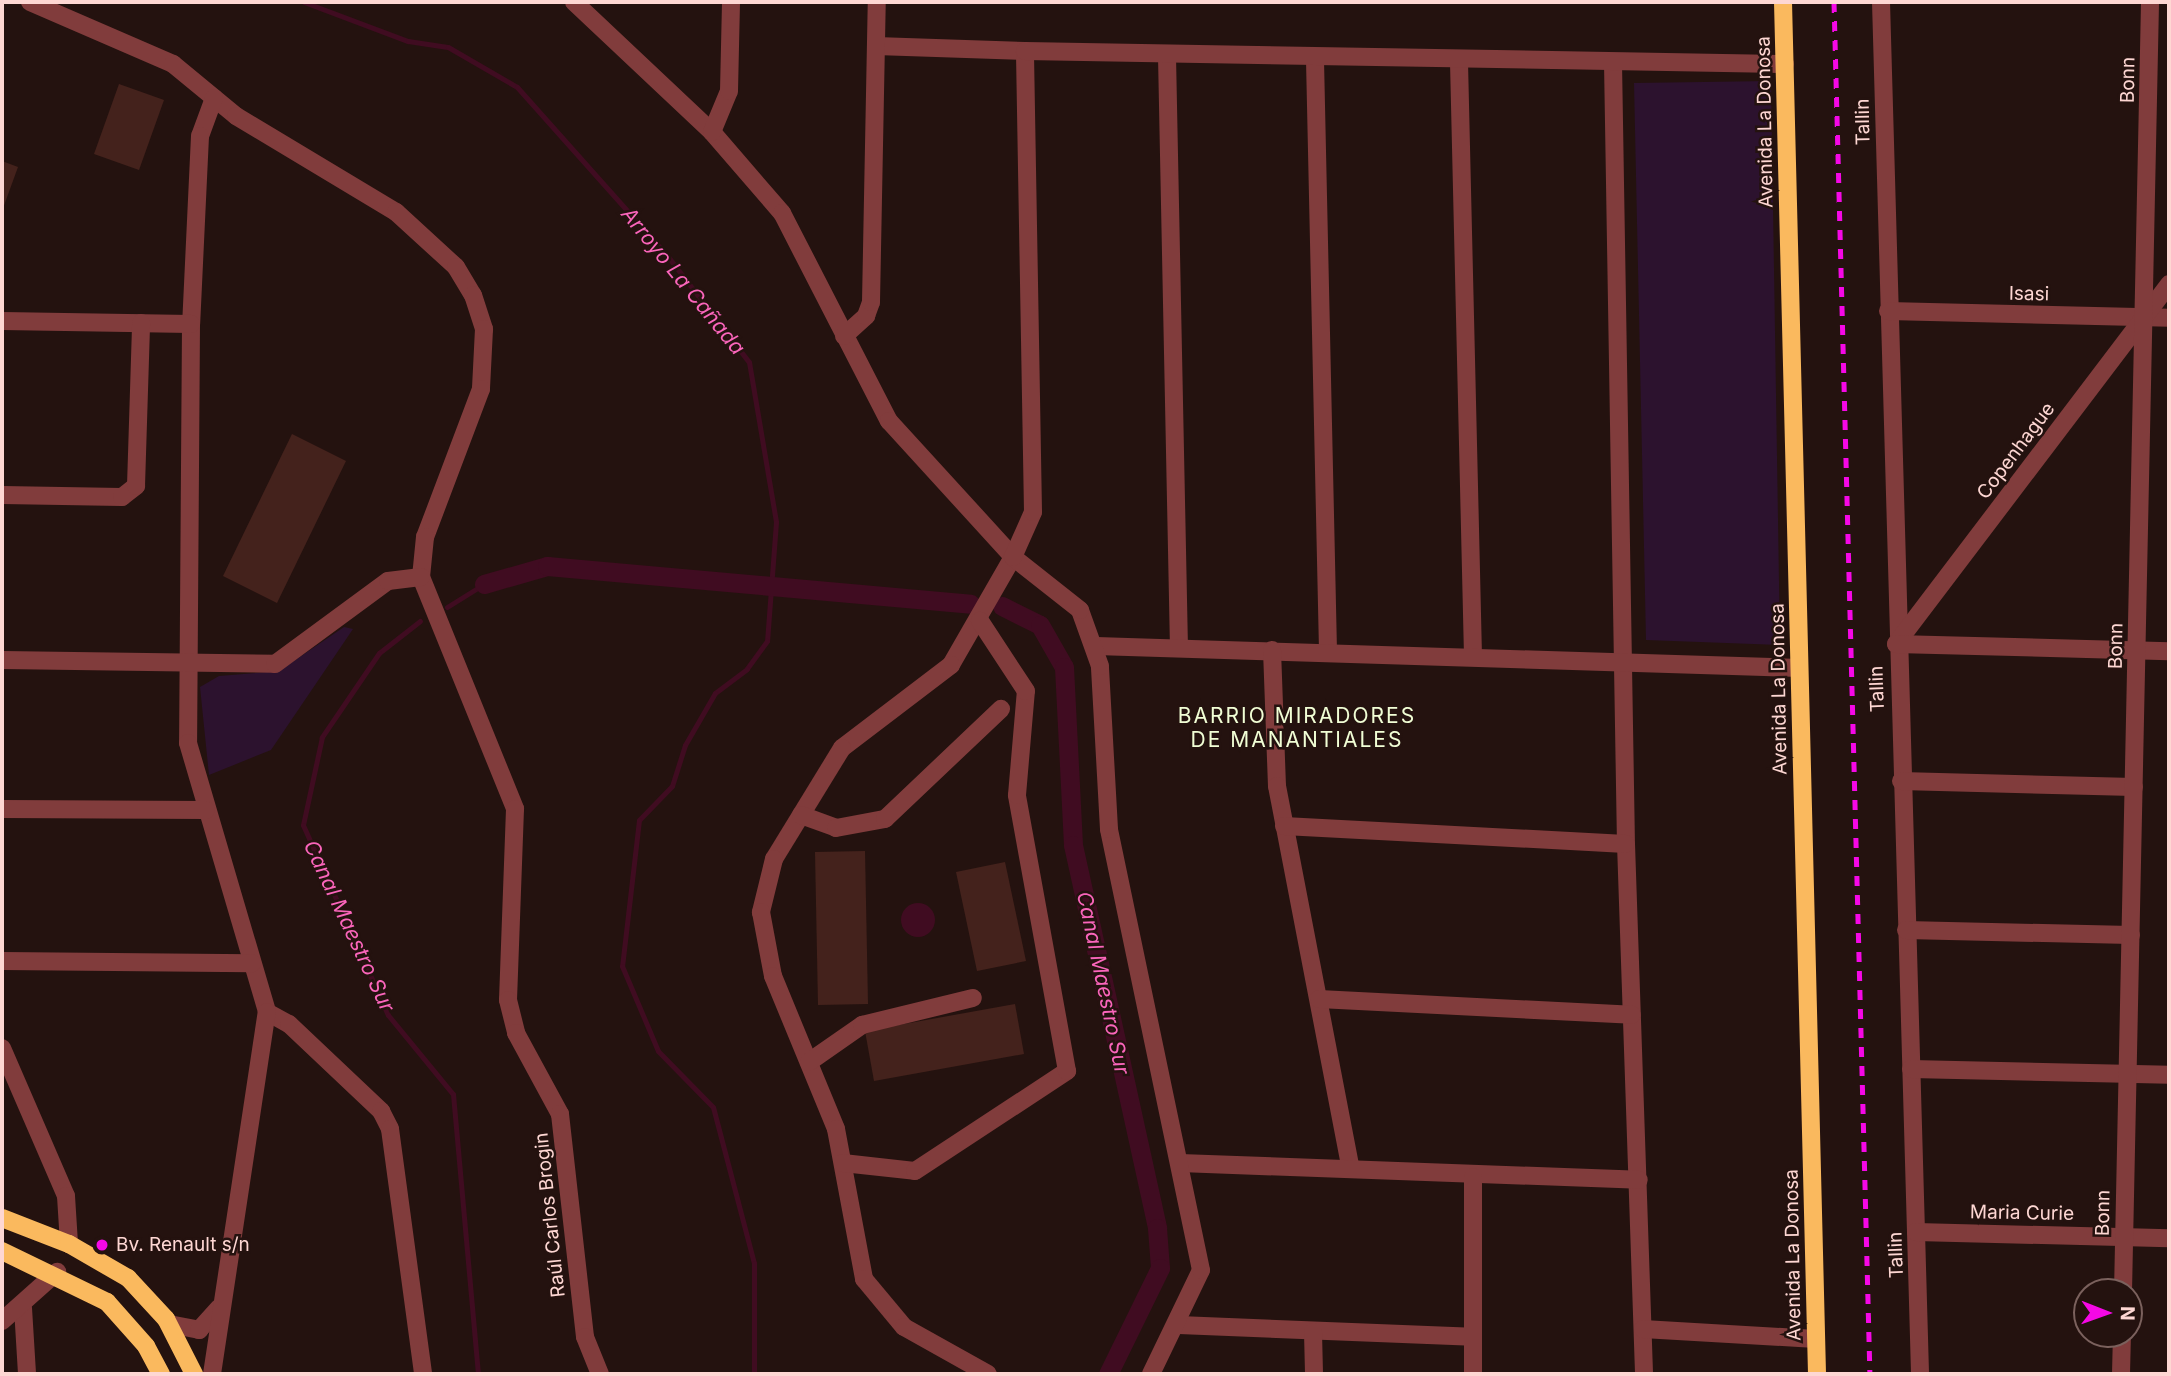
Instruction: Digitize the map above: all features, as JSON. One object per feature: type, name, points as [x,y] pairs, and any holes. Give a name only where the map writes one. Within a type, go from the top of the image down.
[{"type":"main road","name":"Avenida La Donosa","points":[[1783,2],[1817,1374]]},
{"type":"main road","points":[[2,1218],[69,1244],[128,1278],[169,1324],[194,1374]]},
{"type":"main road","points":[[2,1251],[57,1272],[87,1287],[129,1323],[160,1374]]},
{"type":"street","points":[[2,660],[275,664],[388,581],[421,577],[425,537],[481,389],[484,329],[473,295],[456,267],[396,212],[214,99],[153,53],[30,2]]},
{"type":"street","points":[[575,2],[712,132],[794,232],[889,421],[1013,558],[1080,610],[1096,646],[1109,829],[1201,1270],[1179,1325],[1151,1374]]},
{"type":"street","points":[[712,132],[730,91],[731,2]]},
{"type":"street","points":[[844,336],[866,316],[871,302],[877,2]]},
{"type":"street","name":"Tallin","points":[[1881,2],[1896,644],[1920,1374]]},
{"type":"street","name":"Bonn","points":[[2123,1278],[2150,2]]},
{"type":"street","points":[[876,46],[1315,60],[1785,64]]},
{"type":"street","points":[[988,1374],[904,1327],[864,1279],[843,1163],[809,1062],[773,976],[761,912],[774,859],[842,748],[933,683],[981,621],[1033,512],[1025,51]]},
{"type":"street","points":[[1167,56],[1179,648]]},
{"type":"street","points":[[1315,60],[1328,652]]},
{"type":"street","points":[[1459,62],[1473,656]]},
{"type":"street","points":[[1614,62],[1626,844],[1644,1374]]},
{"type":"street","points":[[212,1374],[267,1012],[188,743],[191,324],[200,136],[214,99]]},
{"type":"street","name":"Copenhague","points":[[1896,644],[2169,284]]},
{"type":"street","name":"Isasi","points":[[1888,312],[2169,318]]},
{"type":"street","points":[[2,321],[191,324]]},
{"type":"street","points":[[2,495],[122,497],[136,486],[141,323]]},
{"type":"street","name":"Raúl Carlos Brogin","points":[[421,577],[515,809],[508,1000],[516,1033],[560,1114],[585,1337],[600,1374]]},
{"type":"street","points":[[843,1163],[915,1171],[1067,1072],[1017,795],[1026,691],[981,621]]},
{"type":"street","points":[[1896,644],[2169,650]]},
{"type":"street","points":[[1096,646],[1623,660],[1799,668]]},
{"type":"street","points":[[1272,650],[1274,761],[1284,826],[1351,1170]]},
{"type":"street","points":[[801,815],[836,828],[885,819],[1001,709]]},
{"type":"street","points":[[1901,781],[2134,787]]},
{"type":"street","points":[[2,809],[206,810]]},
{"type":"street","points":[[1284,826],[1626,844]]},
{"type":"street","points":[[1906,929],[2131,935]]},
{"type":"street","points":[[2,961],[252,963]]},
{"type":"street","points":[[809,1062],[862,1025],[973,998]]},
{"type":"street","points":[[1319,999],[1632,1015]]},
{"type":"street","points":[[267,1012],[289,1024],[386,1119],[423,1374]]},
{"type":"street","points":[[2,1048],[66,1196],[69,1244]]},
{"type":"street","points":[[1911,1069],[2169,1076]]},
{"type":"street","points":[[1180,1163],[1473,1177],[1639,1181]]},
{"type":"street","points":[[1473,1177],[1473,1374]]},
{"type":"street","name":"Maria Curie","points":[[1916,1232],[2169,1238]]},
{"type":"street","points":[[2,1321],[23,1308],[57,1272]]},
{"type":"street","points":[[169,1324],[199,1329],[221,1305]]},
{"type":"street","points":[[23,1308],[27,1374]]},
{"type":"street","points":[[1179,1325],[1472,1337]]},
{"type":"street","points":[[1643,1329],[1816,1339]]},
{"type":"street","points":[[1313,1332],[1314,1374]]},
{"type":"street","points":[[2121,1374],[2122,1348]]},
{"type":"shaded area","points":[[1771,81],[1780,645],[1646,640],[1634,83]]},
{"type":"shaded area","points":[[344,627],[353,629],[271,750],[209,775],[200,687],[219,676],[279,671]]},
{"type":"shaded area","points":[[918,903],[930,908],[935,920],[930,932],[918,937],[906,932],[901,920],[906,908]]},
{"type":"building","points":[[119,84],[164,100],[139,170],[94,154]]},
{"type":"building","points":[[2,161],[18,167],[2,211]]},
{"type":"building","points":[[292,434],[346,461],[277,603],[223,576]]},
{"type":"building","points":[[865,851],[868,1004],[818,1005],[815,852]]},
{"type":"building","points":[[1005,862],[1026,961],[977,971],[956,872]]},
{"type":"building","points":[[1015,1004],[1024,1054],[874,1081],[865,1031]]},
{"type":"waterway","name":"Arroyo La Cañada","points":[[304,2],[408,41],[448,47],[517,87],[666,254],[749,362],[776,522],[767,641],[747,669],[715,693],[685,745],[672,786],[639,820],[622,966],[658,1051],[713,1107],[754,1263],[754,1374]]},
{"type":"waterway","name":"Canal Maestro Sur","points":[[484,584],[547,566],[970,604]]},
{"type":"waterway","name":"Canal Maestro Sur","points":[[447,607],[484,584]]},
{"type":"waterway","name":"Canal Maestro Sur","points":[[1002,606],[1040,625],[1064,667],[1073,845],[1157,1228],[1160,1268],[1108,1374]]},
{"type":"waterway","name":"Canal Maestro Sur","points":[[420,621],[379,653],[322,737],[303,825],[388,1015],[453,1094],[478,1374]]},
{"type":"railway","points":[[1834,2],[1870,1374]]},
{"type":"place","name":"Bv. Renault s/n","points":[[102,1245]]},
{"type":"district","name":"BARRIO MIRADORES DE MANANTIALES","points":[[1297,728]]}]
